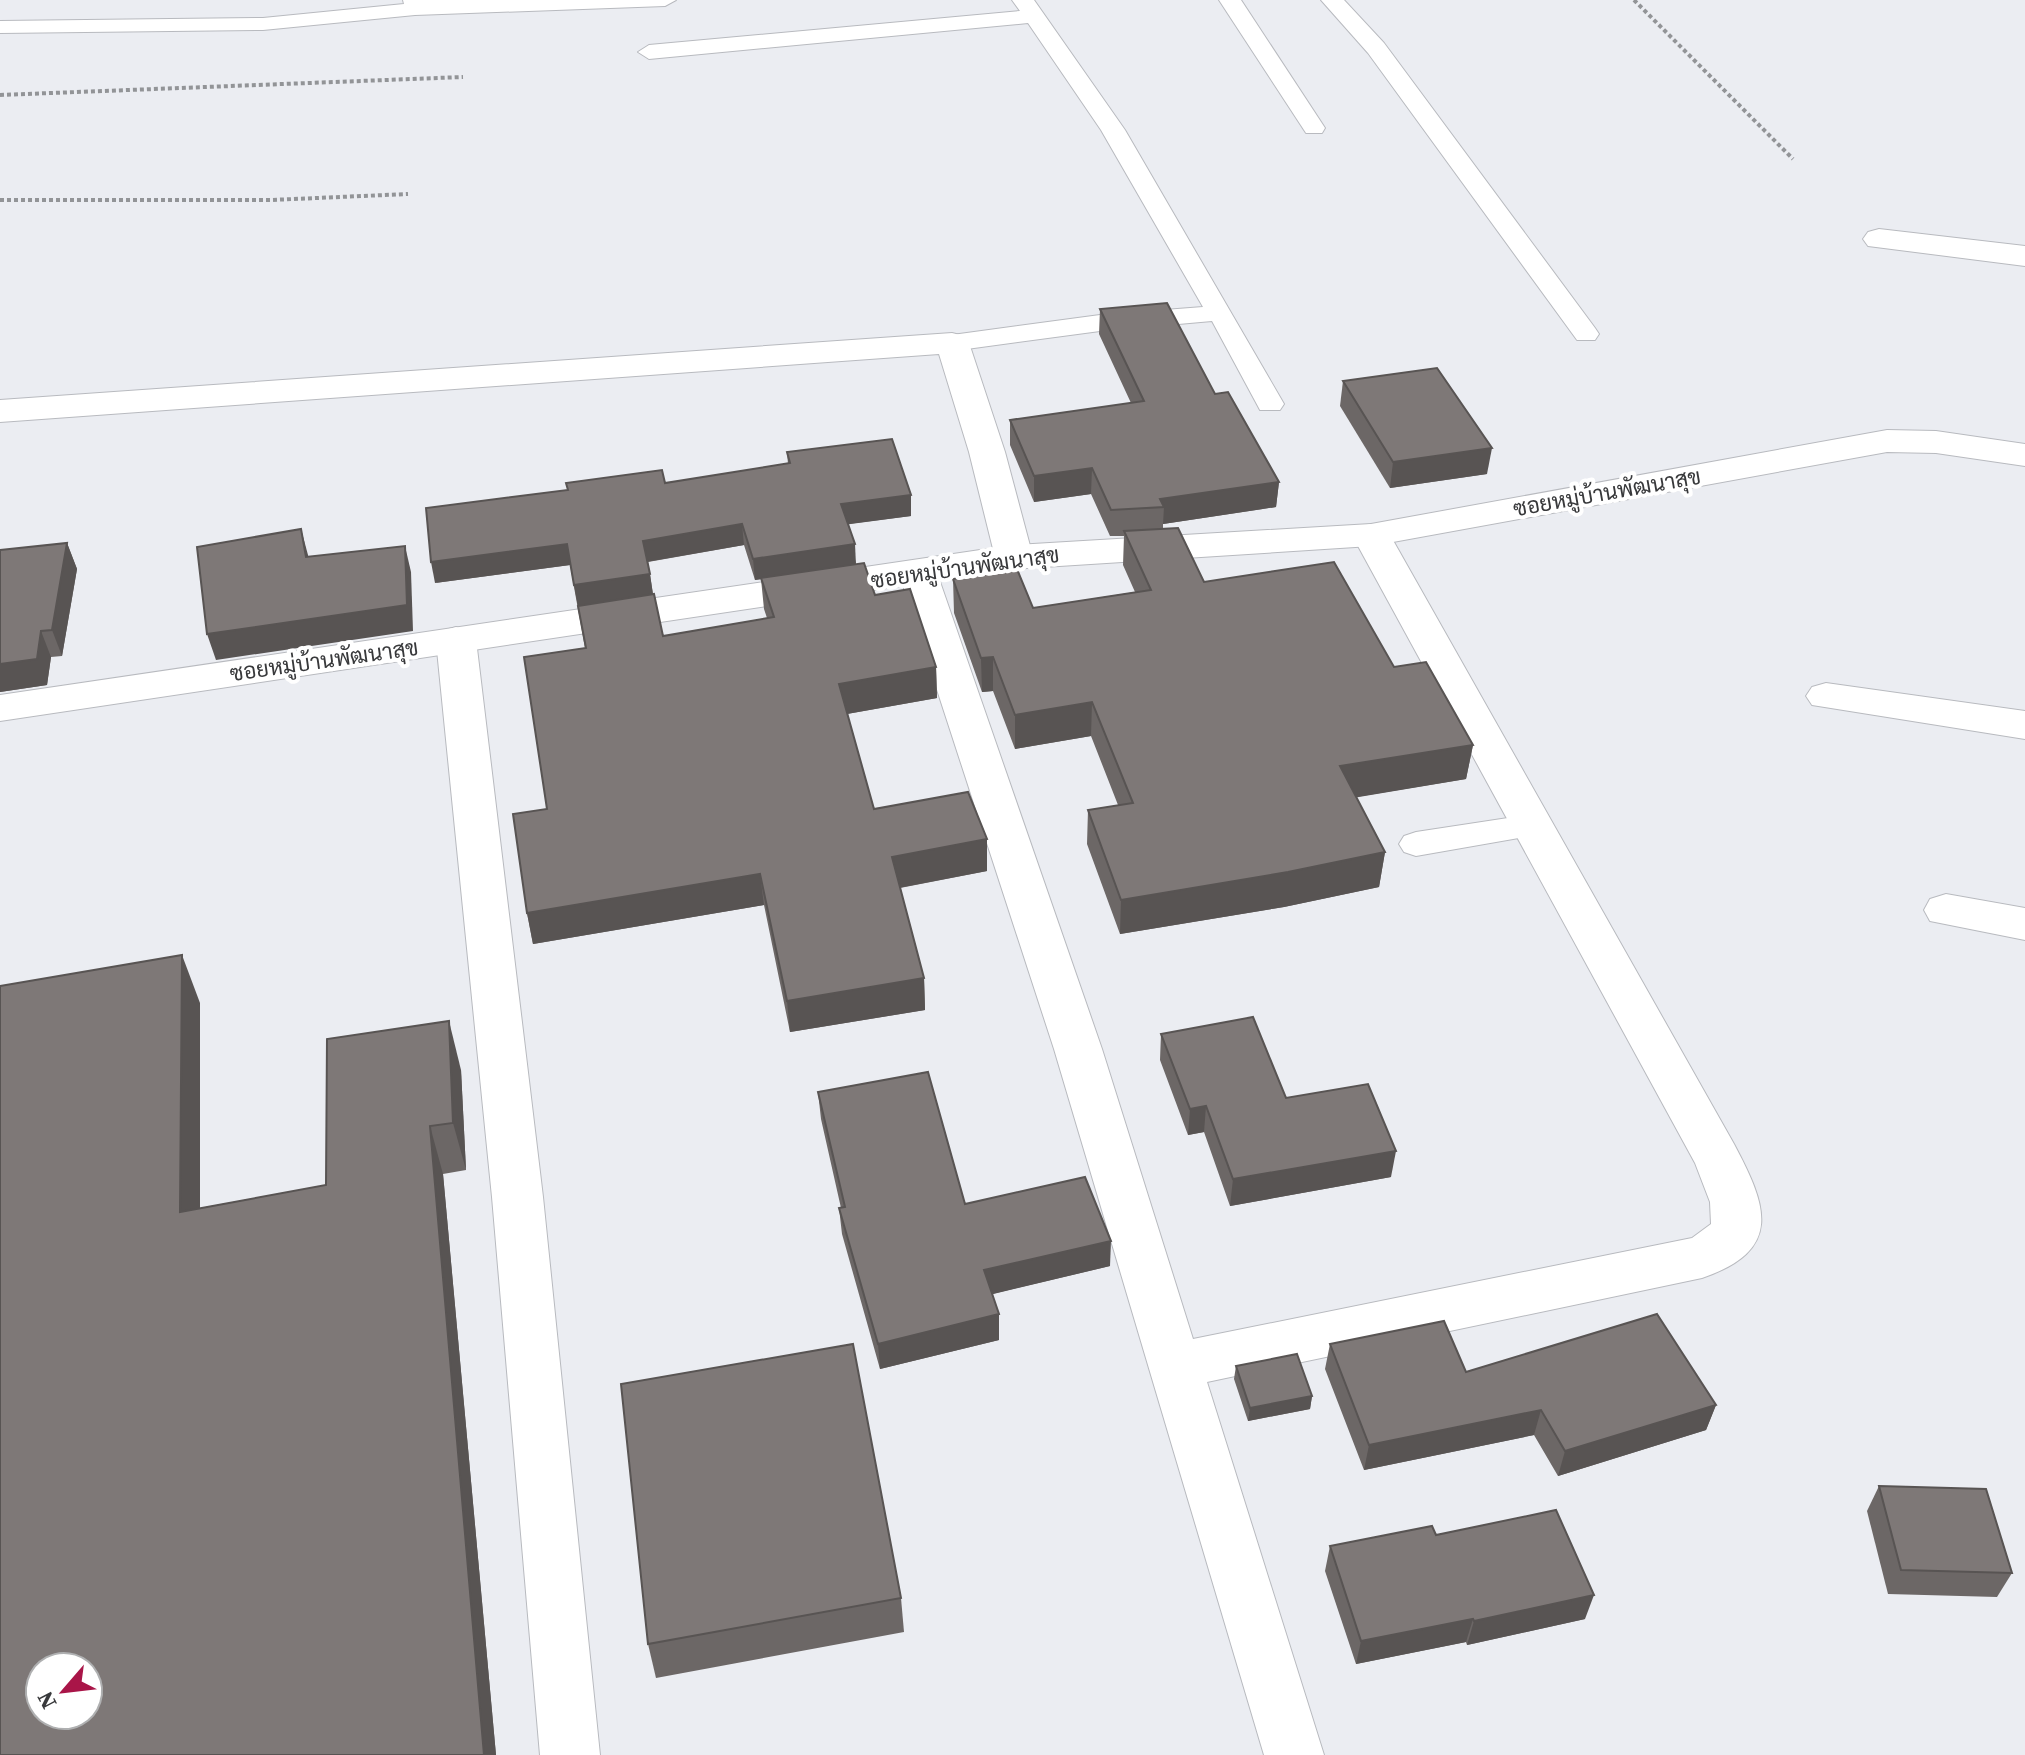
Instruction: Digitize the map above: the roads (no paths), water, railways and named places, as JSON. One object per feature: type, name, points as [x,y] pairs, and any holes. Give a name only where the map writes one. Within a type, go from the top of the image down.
[{"type":"street","points":[[1879,239],[2025,256]]},
{"type":"street","points":[[0,411],[952,343],[987,452],[1014,557]]},
{"type":"street","name":"ซอยหมู่บ้านพัฒนาสุข","points":[[0,708],[1014,557],[1371,535],[1887,441],[1936,442],[2025,455]]},
{"type":"street","points":[[1174,1366],[1702,1257],[1725,1245],[1737,1223],[1737,1199],[1535,825],[1371,535]]},
{"type":"street","points":[[918,573],[1078,1049],[1294,1755]]},
{"type":"street","points":[[456,640],[489,916],[536,1362],[570,1755]]},
{"type":"street","points":[[1826,696],[2025,725]]},
{"type":"street","points":[[1946,910],[2025,924]]},
{"type":"lane","points":[[0,27],[263,24],[415,4],[665,0]]},
{"type":"lane","points":[[1230,0],[1314,128]]},
{"type":"lane","points":[[1332,0],[1376,48],[1586,334]]},
{"type":"lane","points":[[649,52],[1027,8],[1113,130],[1270,404]]},
{"type":"lane","points":[[952,343],[1100,323],[1220,313]]},
{"type":"lane","points":[[1416,844],[1535,825]]}]
